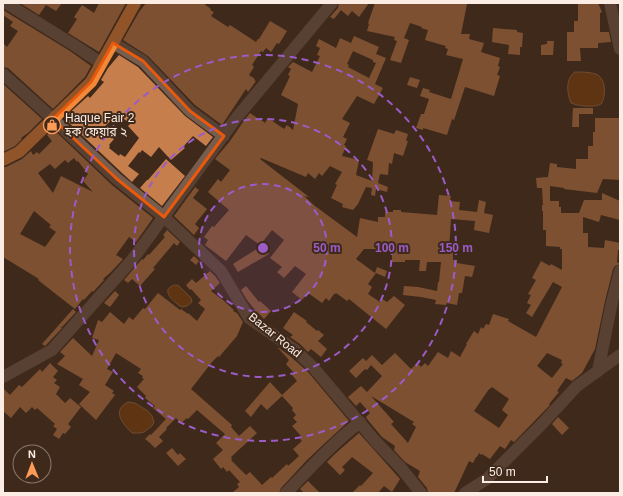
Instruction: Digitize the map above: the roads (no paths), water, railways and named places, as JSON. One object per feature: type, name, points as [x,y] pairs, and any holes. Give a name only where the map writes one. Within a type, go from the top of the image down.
[{"type":"highway","points":[[3,160],[18,152],[91,82],[135,3]]},
{"type":"street","points":[[6,3],[101,63]]},
{"type":"street","points":[[3,377],[52,350],[132,260],[237,118],[332,3]]},
{"type":"street","points":[[610,3],[620,49]]},
{"type":"street","points":[[113,43],[143,61],[190,111],[224,136]]},
{"type":"street","name":"Bazar Road","points":[[3,74],[117,179],[164,217],[221,271],[249,318],[294,350],[313,367],[421,493]]},
{"type":"street","points":[[598,371],[620,271]]},
{"type":"street","points":[[465,493],[487,479],[542,424],[577,386],[620,355]]},
{"type":"street","points":[[286,493],[322,455],[360,422]]},
{"type":"place","name":"Haque Fair 2 হক ফেয়ার ২","points":[[52,125]]}]
